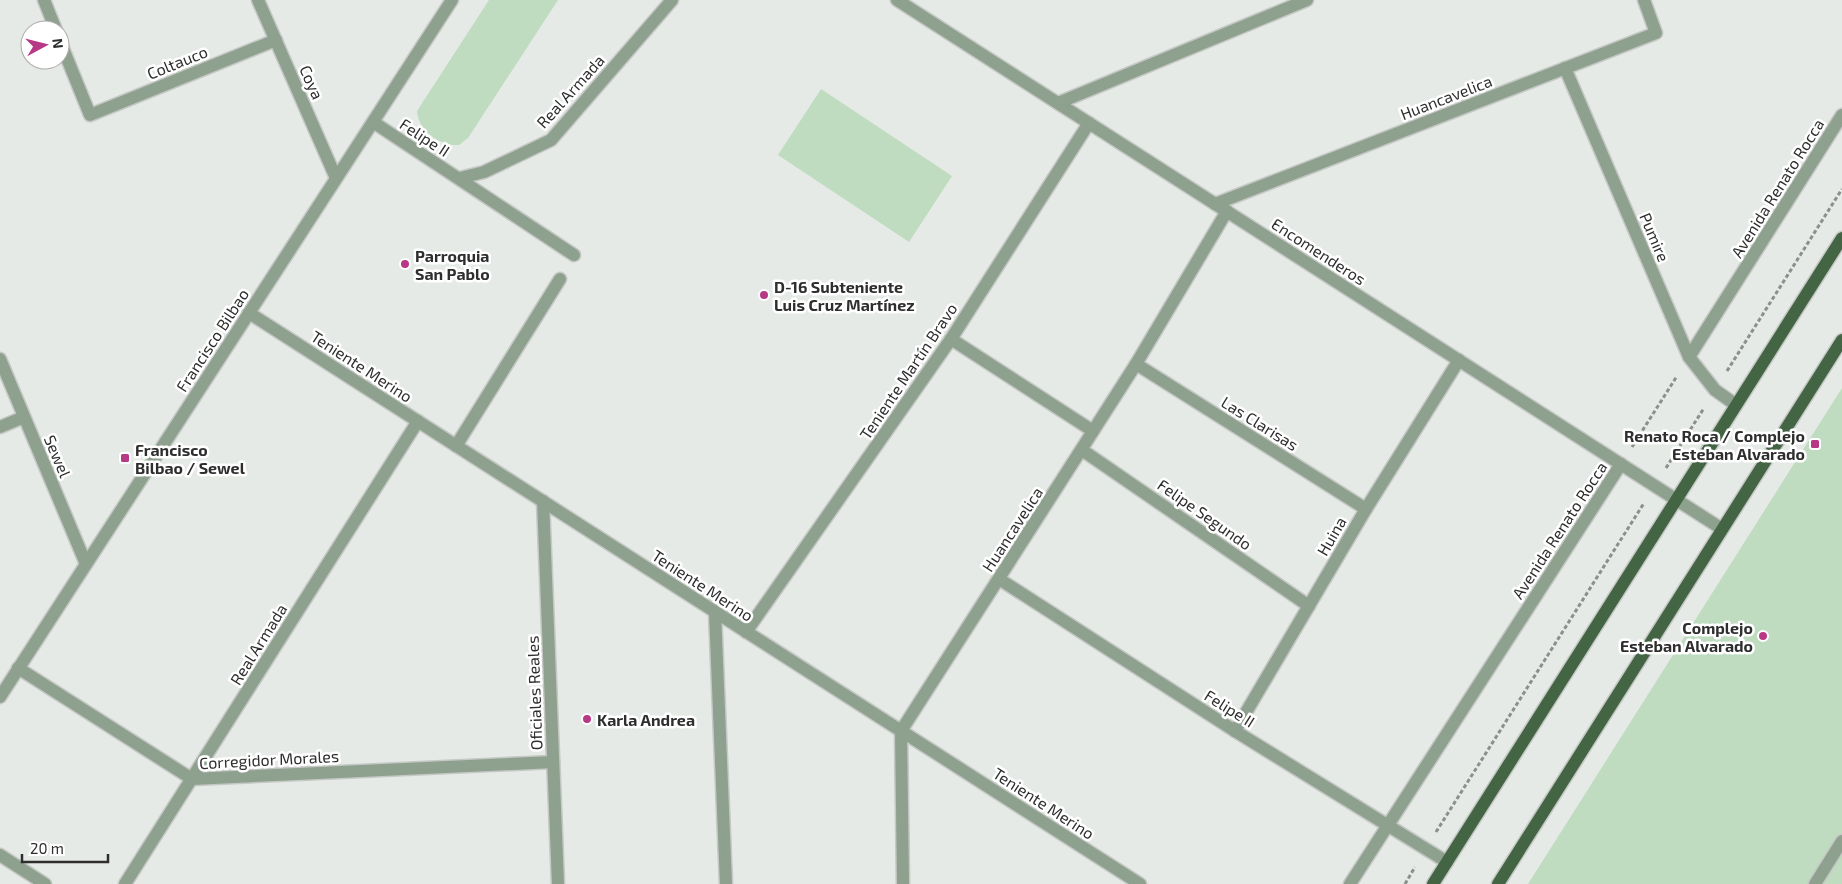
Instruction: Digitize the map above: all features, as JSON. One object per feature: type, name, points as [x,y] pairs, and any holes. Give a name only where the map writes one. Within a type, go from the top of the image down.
[{"type":"main road","points":[[1433,884],[1842,238]]},
{"type":"main road","points":[[1498,884],[1842,340]]},
{"type":"street","points":[[44,0],[52,20]]},
{"type":"street","name":"Coya","points":[[258,0],[336,178]]},
{"type":"street","name":"Francisco Bilbao","points":[[0,697],[452,0]]},
{"type":"street","name":"Real Armada","points":[[460,178],[490,170],[551,140],[672,0]]},
{"type":"street","name":"Encomenderos","points":[[897,0],[1722,529]]},
{"type":"street","points":[[1058,103],[1306,0]]},
{"type":"street","name":"Huancavelica","points":[[1215,204],[1656,33],[1644,0]]},
{"type":"street","name":"Coltauco","points":[[70,66],[90,115],[276,40]]},
{"type":"street","name":"Pumire","points":[[1565,68],[1689,356],[1715,390],[1736,406]]},
{"type":"street","name":"Avenida Renato Rocca","points":[[1689,356],[1842,116]]},
{"type":"street","name":"Felipe II","points":[[373,122],[460,178]]},
{"type":"street","name":"Teniente Martín Bravo","points":[[746,632],[951,339],[1089,123]]},
{"type":"street","points":[[460,178],[574,255]]},
{"type":"street","name":"Huancavelica","points":[[901,731],[1082,450],[1227,212]]},
{"type":"street","points":[[456,446],[560,279]]},
{"type":"street","name":"Teniente Merino","points":[[249,313],[1140,884]]},
{"type":"street","points":[[951,339],[1093,431]]},
{"type":"street","name":"Sewel","points":[[0,359],[86,564]]},
{"type":"street","name":"Huina","points":[[1235,731],[1366,509],[1459,360]]},
{"type":"street","name":"Las Clarisas","points":[[1136,364],[1366,509]]},
{"type":"street","points":[[0,427],[24,417]]},
{"type":"street","name":"Real Armada","points":[[125,884],[418,421]]},
{"type":"street","name":"Felipe Segundo","points":[[1082,450],[1309,606]]},
{"type":"street","name":"Avenida Renato Rocca","points":[[1350,884],[1621,464]]},
{"type":"street","name":"Oficiales Reales","points":[[543,502],[558,884]]},
{"type":"street","name":"Felipe II","points":[[999,579],[1235,731],[1447,862]]},
{"type":"street","points":[[715,612],[726,884]]},
{"type":"street","name":"Corregidor Morales","points":[[18,668],[192,779],[553,762]]},
{"type":"street","points":[[901,731],[903,884]]},
{"type":"street","points":[[1815,884],[1842,841]]},
{"type":"street","points":[[0,855],[45,884]]},
{"type":"path","points":[[1405,884],[1842,189]]},
{"type":"path","name":"Avenida Renato Rocca","points":[[1621,464],[1689,356]]},
{"type":"green space","points":[[489,0],[558,0],[468,138],[459,145],[452,145],[431,136],[421,125],[417,111]]},
{"type":"green space","points":[[821,89],[952,176],[909,242],[778,155]]},
{"type":"green space","name":"Complejo Esteban Alvarado","points":[[1842,388],[1842,884],[1528,884]]},
{"type":"place","name":"Parroquia San Pablo","points":[[405,264]]},
{"type":"place","name":"D-16 Subteniente Luis Cruz Martínez","points":[[764,295]]},
{"type":"place","name":"Renato Roca / Complejo Esteban Alvarado","points":[[1815,444]]},
{"type":"place","name":"Francisco Bilbao / Sewel","points":[[125,458]]},
{"type":"place","name":"Complejo Esteban Alvarado","points":[[1763,636]]},
{"type":"place","name":"Karla Andrea","points":[[587,719]]}]
